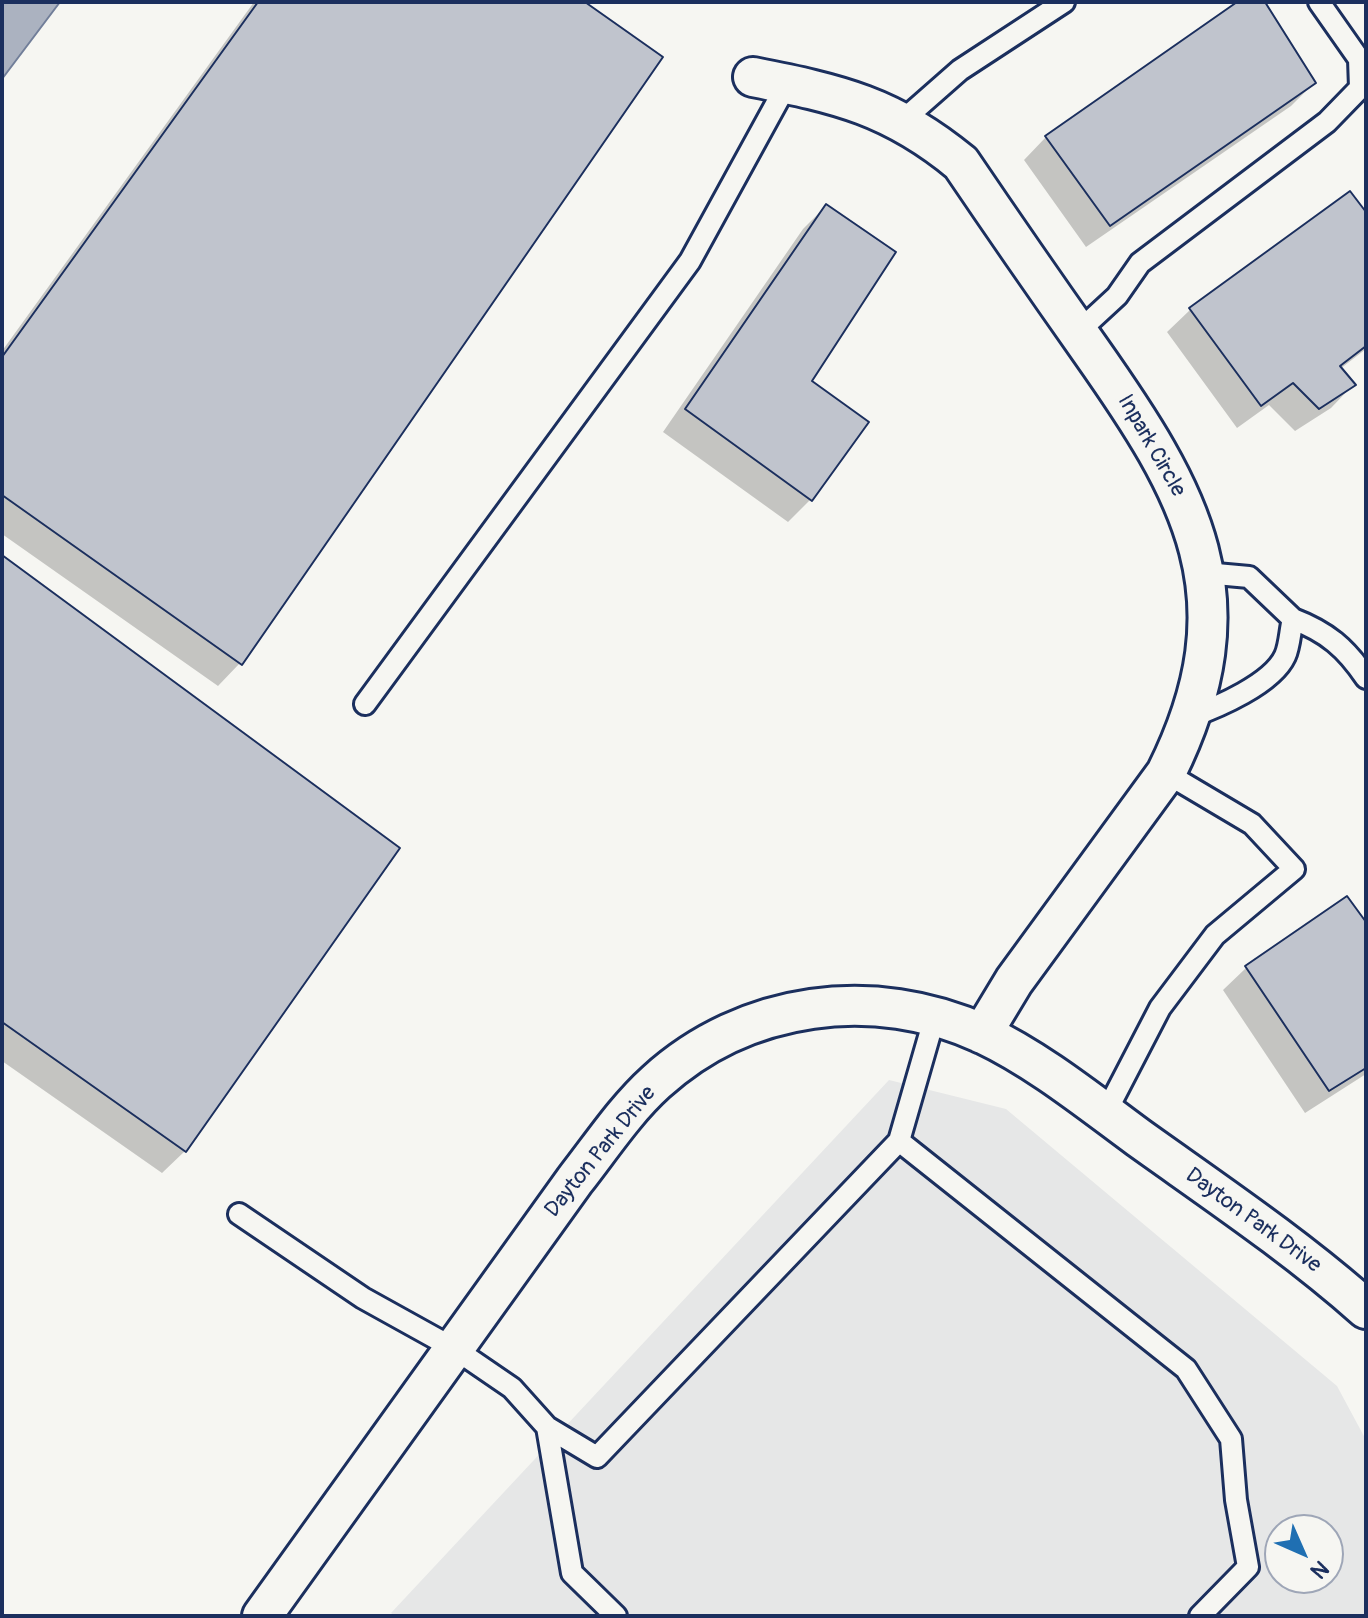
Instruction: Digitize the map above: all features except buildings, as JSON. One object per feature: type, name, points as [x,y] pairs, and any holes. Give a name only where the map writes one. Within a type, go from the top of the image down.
[{"type":"street","name":"Inpark Circle","points":[[770,80],[859,101],[902,121],[961,163],[1162,456],[1184,501],[1200,548],[1205,573],[1208,629],[1201,684],[1166,773],[1014,981],[982,1034]]},
{"type":"street","name":"Dayton Park Drive","points":[[262,1616],[630,1110],[687,1057],[734,1031],[785,1013],[838,1004],[881,1006],[935,1016],[982,1034],[1011,1049],[1302,1254],[1366,1309]]},
{"type":"lane","points":[[902,121],[960,70],[1064,2]]},
{"type":"lane","points":[[1078,332],[1117,296],[1140,263],[1327,122],[1360,88],[1359,59],[1319,2]]},
{"type":"lane","points":[[365,704],[690,261],[770,80]]},
{"type":"lane","points":[[1205,573],[1249,577],[1293,619],[1330,636],[1347,650],[1366,678]]},
{"type":"lane","points":[[1190,717],[1230,702],[1274,668],[1284,658],[1293,619]]},
{"type":"lane","points":[[1105,1114],[1160,1008],[1215,935],[1294,869],[1252,824],[1166,773]]},
{"type":"lane","points":[[239,1214],[363,1298],[455,1349],[512,1388],[547,1427],[597,1457],[899,1141],[935,1016]]},
{"type":"lane","points":[[899,1141],[1186,1369],[1231,1439],[1236,1500],[1248,1567],[1200,1616]]},
{"type":"lane","points":[[547,1427],[572,1573],[616,1616]]},
{"type":"shaded area","points":[[2,2],[60,2],[2,79]]},
{"type":"shaded area","points":[[889,1080],[1006,1109],[1337,1386],[1366,1440],[1366,1616],[395,1616],[391,1613]]}]
